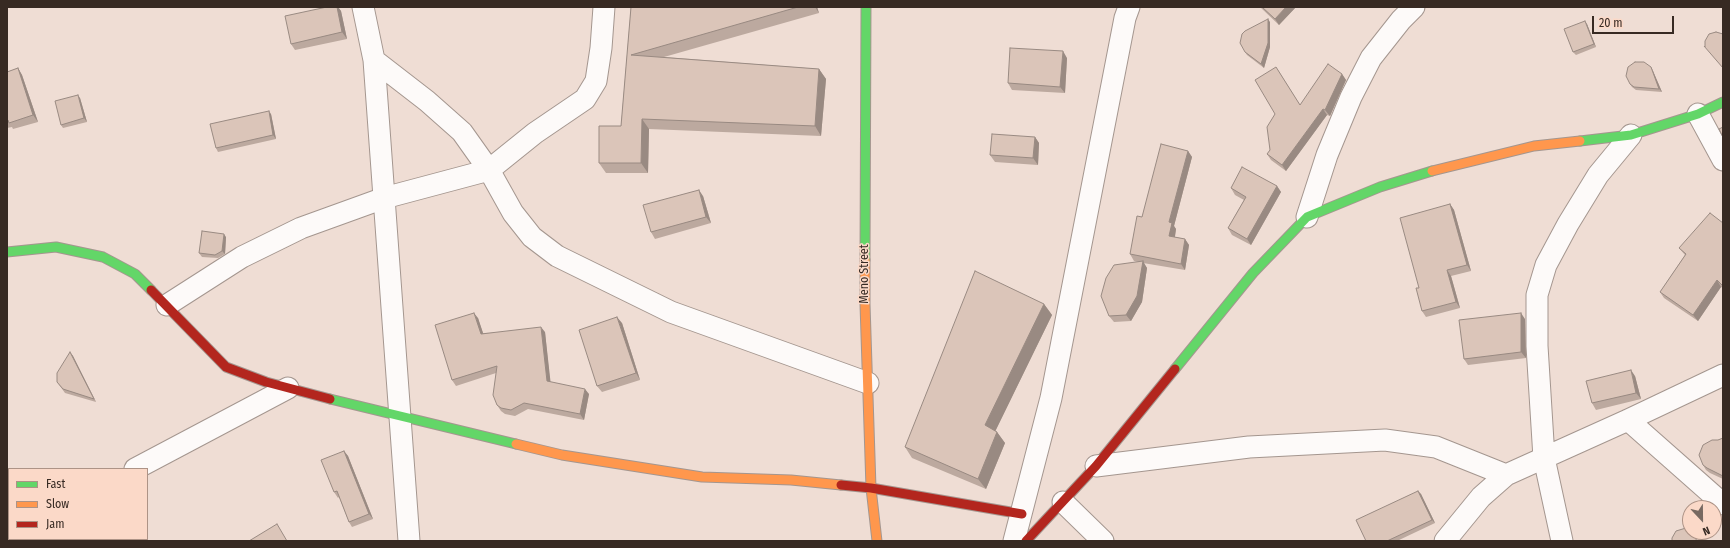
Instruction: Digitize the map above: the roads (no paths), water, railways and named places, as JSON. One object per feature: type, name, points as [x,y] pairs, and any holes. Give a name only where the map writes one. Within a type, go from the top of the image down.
[{"type":"street","points":[[363,7],[374,60],[410,541]]},
{"type":"street","points":[[167,305],[249,253],[301,228],[384,198],[489,170],[535,133],[585,99],[596,81],[601,48],[604,7]]},
{"type":"street","name":"Meno Street","points":[[866,7],[865,304],[872,488],[877,541]]},
{"type":"street","points":[[1307,218],[1327,155],[1351,97],[1367,64],[1401,20],[1414,7]]},
{"type":"street","points":[[1014,541],[1051,398],[1123,10]]},
{"type":"street","points":[[374,60],[427,101],[462,132],[489,170],[513,213],[532,237],[557,256],[670,312],[868,383]]},
{"type":"street","points":[[1026,541],[1096,466],[1253,273],[1307,218],[1380,187],[1452,164],[1534,146],[1631,135],[1698,114],[1723,102]]},
{"type":"street","points":[[1698,114],[1723,160]]},
{"type":"street","points":[[1562,541],[1544,458],[1537,346],[1537,295],[1546,265],[1568,224],[1598,175],[1631,135]]},
{"type":"street","points":[[7,252],[56,247],[103,257],[135,274],[226,367],[266,382],[288,388],[562,455],[702,477],[791,480],[872,488],[1022,514]]},
{"type":"street","points":[[1445,541],[1480,497],[1506,475],[1723,375]]},
{"type":"street","points":[[137,468],[288,388]]},
{"type":"street","points":[[1628,420],[1723,504]]},
{"type":"street","points":[[1096,466],[1249,447],[1385,440],[1436,447],[1506,475]]},
{"type":"street","points":[[1063,502],[1103,541]]}]
